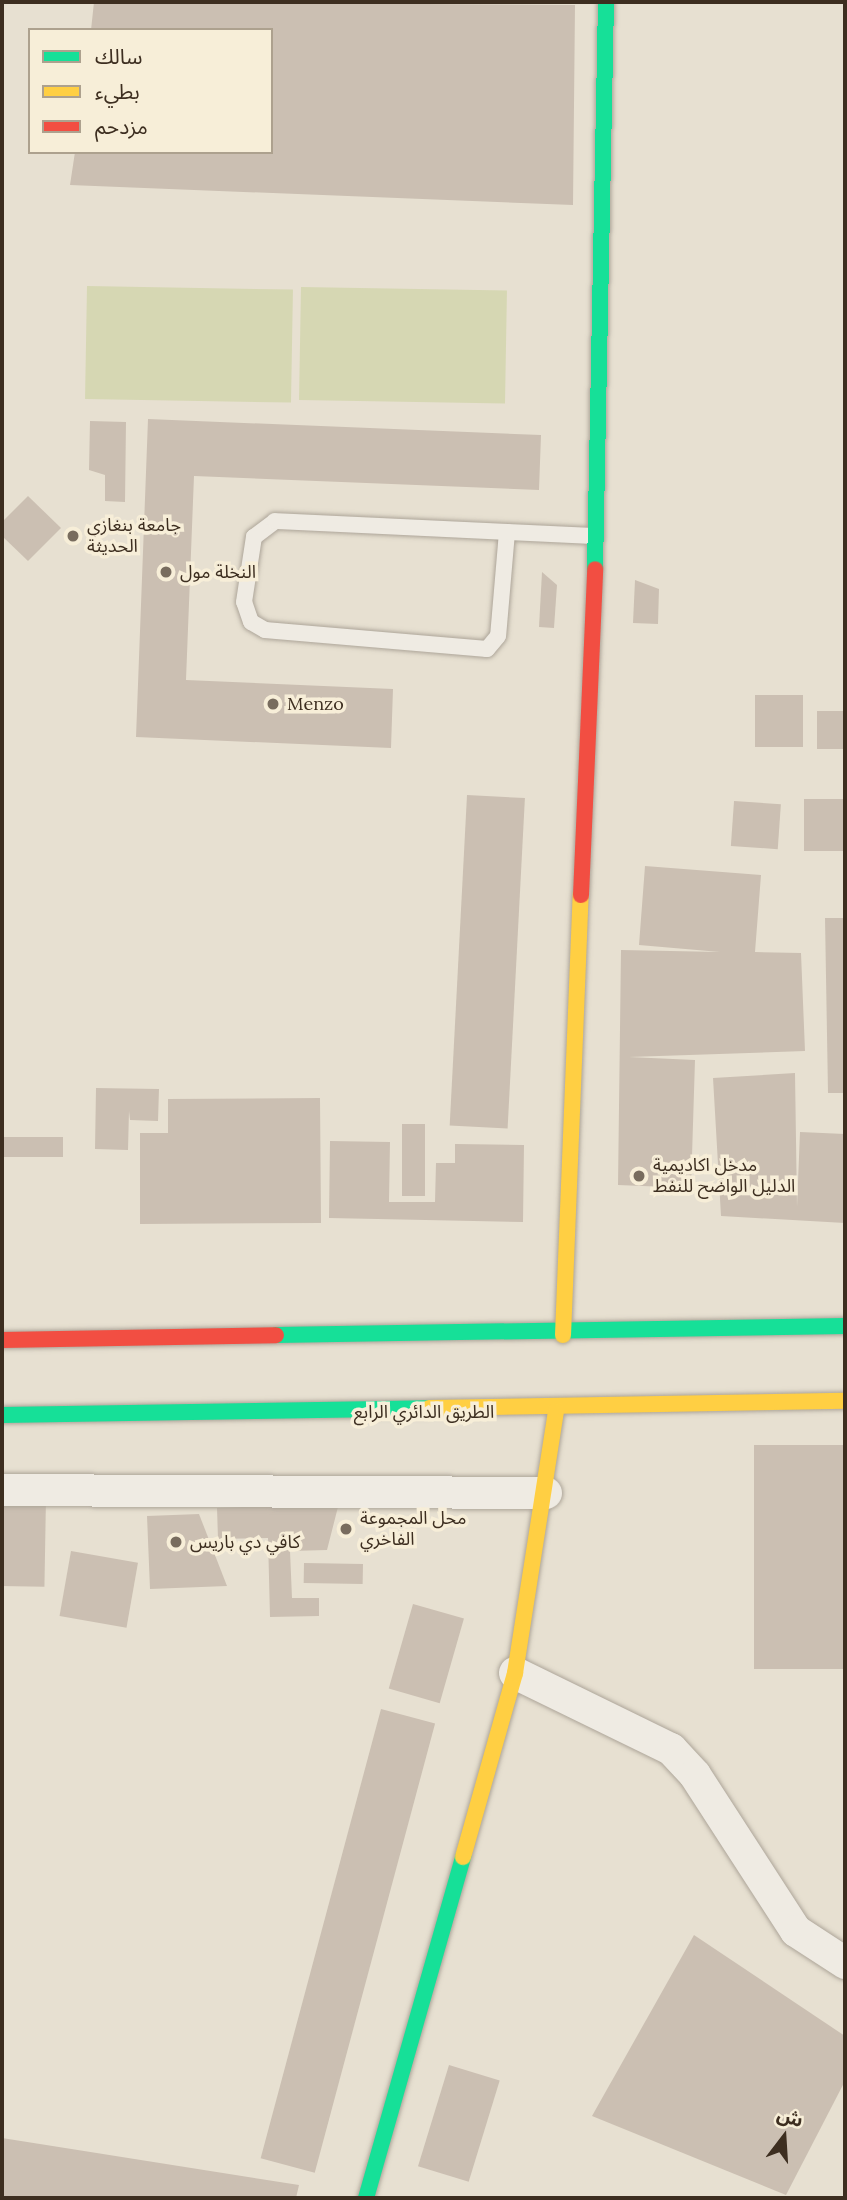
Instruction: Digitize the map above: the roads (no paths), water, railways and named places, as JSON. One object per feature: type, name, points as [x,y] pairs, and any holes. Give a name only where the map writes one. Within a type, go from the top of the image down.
[{"type":"street","points":[[563,1335],[596,537],[606,2]]},
{"type":"street","points":[[2,1340],[563,1335],[845,1326]]},
{"type":"street","name":"الطريق الدائري الرابع","points":[[2,1415],[556,1411],[845,1401]]},
{"type":"street","points":[[366,2198],[515,1673],[546,1493],[556,1411]]},
{"type":"street","points":[[2,1490],[546,1493]]},
{"type":"street","points":[[515,1673],[671,1749],[695,1775],[796,1931],[845,1963]]},
{"type":"lane","points":[[507,532],[498,636],[487,649],[265,630],[251,622],[244,602],[254,537],[275,521],[507,532],[596,537]]},
{"type":"place","name":"جامعة بنغازي الحديثة","points":[[73,536]]},
{"type":"place","name":"النخلة مول","points":[[166,572]]},
{"type":"place","name":"Menzo","points":[[273,704]]},
{"type":"place","name":"مدخل اكاديمية الدليل الواضح للنفط","points":[[639,1176]]},
{"type":"place","name":"محل المجموعة الفاخري","points":[[346,1529]]},
{"type":"place","name":"كافي دي باريس","points":[[176,1542]]}]
